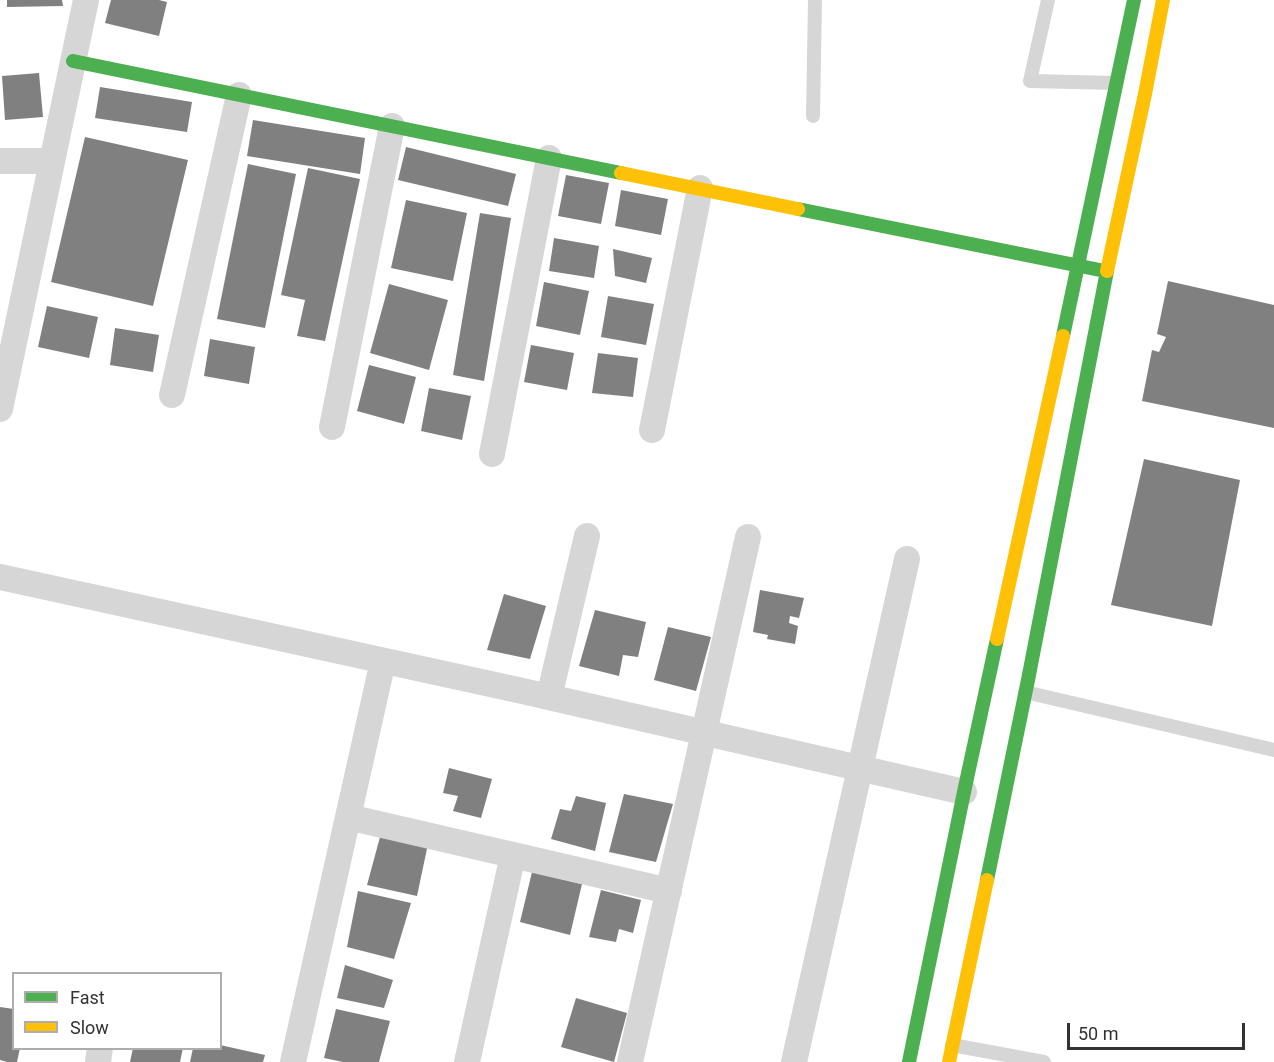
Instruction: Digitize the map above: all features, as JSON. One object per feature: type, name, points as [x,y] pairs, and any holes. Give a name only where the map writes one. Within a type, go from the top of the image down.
[{"type":"street","points":[[0,409],[7,339],[52,161],[86,0]]},
{"type":"street","points":[[949,1062],[1025,692],[1107,271],[1145,94],[1144,21],[1134,0]]},
{"type":"street","points":[[909,1062],[964,792],[1116,82],[1144,21],[1163,0]]},
{"type":"street","points":[[73,61],[1107,271]]},
{"type":"street","points":[[172,395],[239,95]]},
{"type":"street","points":[[332,427],[392,126]]},
{"type":"street","points":[[492,454],[549,158]]},
{"type":"street","points":[[0,161],[52,161]]},
{"type":"street","points":[[652,430],[700,188]]},
{"type":"street","points":[[549,697],[587,536]]},
{"type":"street","points":[[630,1062],[748,537]]},
{"type":"street","points":[[794,1062],[907,558]]},
{"type":"street","points":[[0,577],[549,697],[964,792]]},
{"type":"street","points":[[293,1062],[383,661]]},
{"type":"street","points":[[348,817],[669,891]]},
{"type":"street","points":[[467,1062],[513,855]]},
{"type":"lane","points":[[813,116],[815,0]]},
{"type":"lane","points":[[1048,0],[1030,81],[1116,82]]},
{"type":"lane","points":[[1025,692],[1274,750]]},
{"type":"lane","points":[[952,1045],[1044,1062]]},
{"type":"building","points":[[7,0],[62,0],[63,6],[7,7]]},
{"type":"building","points":[[111,0],[167,2],[159,36],[105,23]]},
{"type":"building","points":[[39,73],[43,117],[5,120],[2,76]]},
{"type":"building","points":[[100,87],[192,102],[187,132],[95,118]]},
{"type":"building","points":[[253,120],[365,138],[360,174],[247,156]]},
{"type":"building","points":[[85,137],[188,160],[153,306],[51,282]]},
{"type":"building","points":[[406,147],[516,174],[508,206],[398,180]]},
{"type":"building","points":[[248,164],[296,174],[265,328],[217,319]]},
{"type":"building","points":[[308,168],[360,179],[325,341],[297,336],[305,300],[281,295]]},
{"type":"building","points":[[566,175],[609,183],[601,224],[558,216]]},
{"type":"building","points":[[621,190],[668,199],[661,235],[615,226]]},
{"type":"building","points":[[406,200],[467,213],[453,281],[391,268]]},
{"type":"building","points":[[480,213],[511,218],[484,381],[453,375]]},
{"type":"building","points":[[554,238],[599,246],[594,278],[549,271]]},
{"type":"building","points":[[613,249],[652,258],[646,283],[615,276]]},
{"type":"building","points":[[1168,281],[1274,305],[1274,428],[1142,401],[1152,350],[1159,352],[1166,337],[1157,334]]},
{"type":"building","points":[[544,282],[589,291],[580,335],[536,326]]},
{"type":"building","points":[[389,284],[448,300],[429,370],[370,353]]},
{"type":"building","points":[[608,296],[654,304],[646,345],[601,337]]},
{"type":"building","points":[[47,306],[98,317],[89,358],[38,347]]},
{"type":"building","points":[[115,328],[159,335],[153,372],[110,365]]},
{"type":"building","points":[[210,339],[255,347],[249,384],[204,376]]},
{"type":"building","points":[[531,345],[574,353],[567,390],[524,382]]},
{"type":"building","points":[[598,353],[638,358],[633,397],[592,393]]},
{"type":"building","points":[[369,365],[416,377],[404,424],[357,411]]},
{"type":"building","points":[[429,388],[471,396],[462,440],[421,431]]},
{"type":"building","points":[[1144,459],[1240,480],[1212,626],[1111,605]]},
{"type":"building","points":[[760,590],[804,598],[799,618],[790,616],[789,623],[798,626],[795,644],[767,639],[768,635],[753,632]]},
{"type":"building","points":[[504,594],[546,606],[530,659],[487,650]]},
{"type":"building","points":[[595,610],[646,622],[638,657],[623,655],[619,676],[579,666]]},
{"type":"building","points":[[668,627],[711,637],[696,691],[654,680]]},
{"type":"building","points":[[449,768],[492,779],[481,818],[453,811],[458,796],[443,793]]},
{"type":"building","points":[[624,794],[673,804],[656,862],[609,852]]},
{"type":"building","points":[[576,796],[606,803],[595,851],[551,839],[560,809],[571,811]]},
{"type":"building","points":[[380,837],[428,844],[417,896],[367,885]]},
{"type":"building","points":[[532,872],[582,884],[570,935],[520,922]]},
{"type":"building","points":[[601,890],[641,900],[633,933],[619,929],[616,942],[589,937]]},
{"type":"building","points":[[358,891],[411,903],[394,959],[347,947]]},
{"type":"building","points":[[345,965],[393,980],[384,1008],[337,998]]},
{"type":"building","points":[[576,998],[627,1013],[614,1062],[561,1047]]},
{"type":"building","points":[[0,1007],[12,1009],[12,1050],[20,1050],[17,1062],[0,1060]]},
{"type":"building","points":[[336,1009],[390,1021],[379,1062],[343,1062],[324,1058]]},
{"type":"building","points":[[222,1045],[265,1055],[263,1062],[190,1062],[193,1050],[222,1050]]},
{"type":"building","points":[[133,1050],[183,1050],[180,1062],[130,1062]]},
{"type":"traffic: fast","points":[[1063,336],[1134,0]]},
{"type":"traffic: fast","points":[[73,61],[621,173]]},
{"type":"traffic: fast","points":[[798,209],[1100,270]]},
{"type":"traffic: fast","points":[[987,880],[1107,271]]},
{"type":"traffic: fast","points":[[909,1062],[997,639]]},
{"type":"traffic: slow","points":[[1107,271],[1163,0]]},
{"type":"traffic: slow","points":[[621,173],[798,209]]},
{"type":"traffic: slow","points":[[997,639],[1063,336]]},
{"type":"traffic: slow","points":[[949,1062],[987,880]]}]
